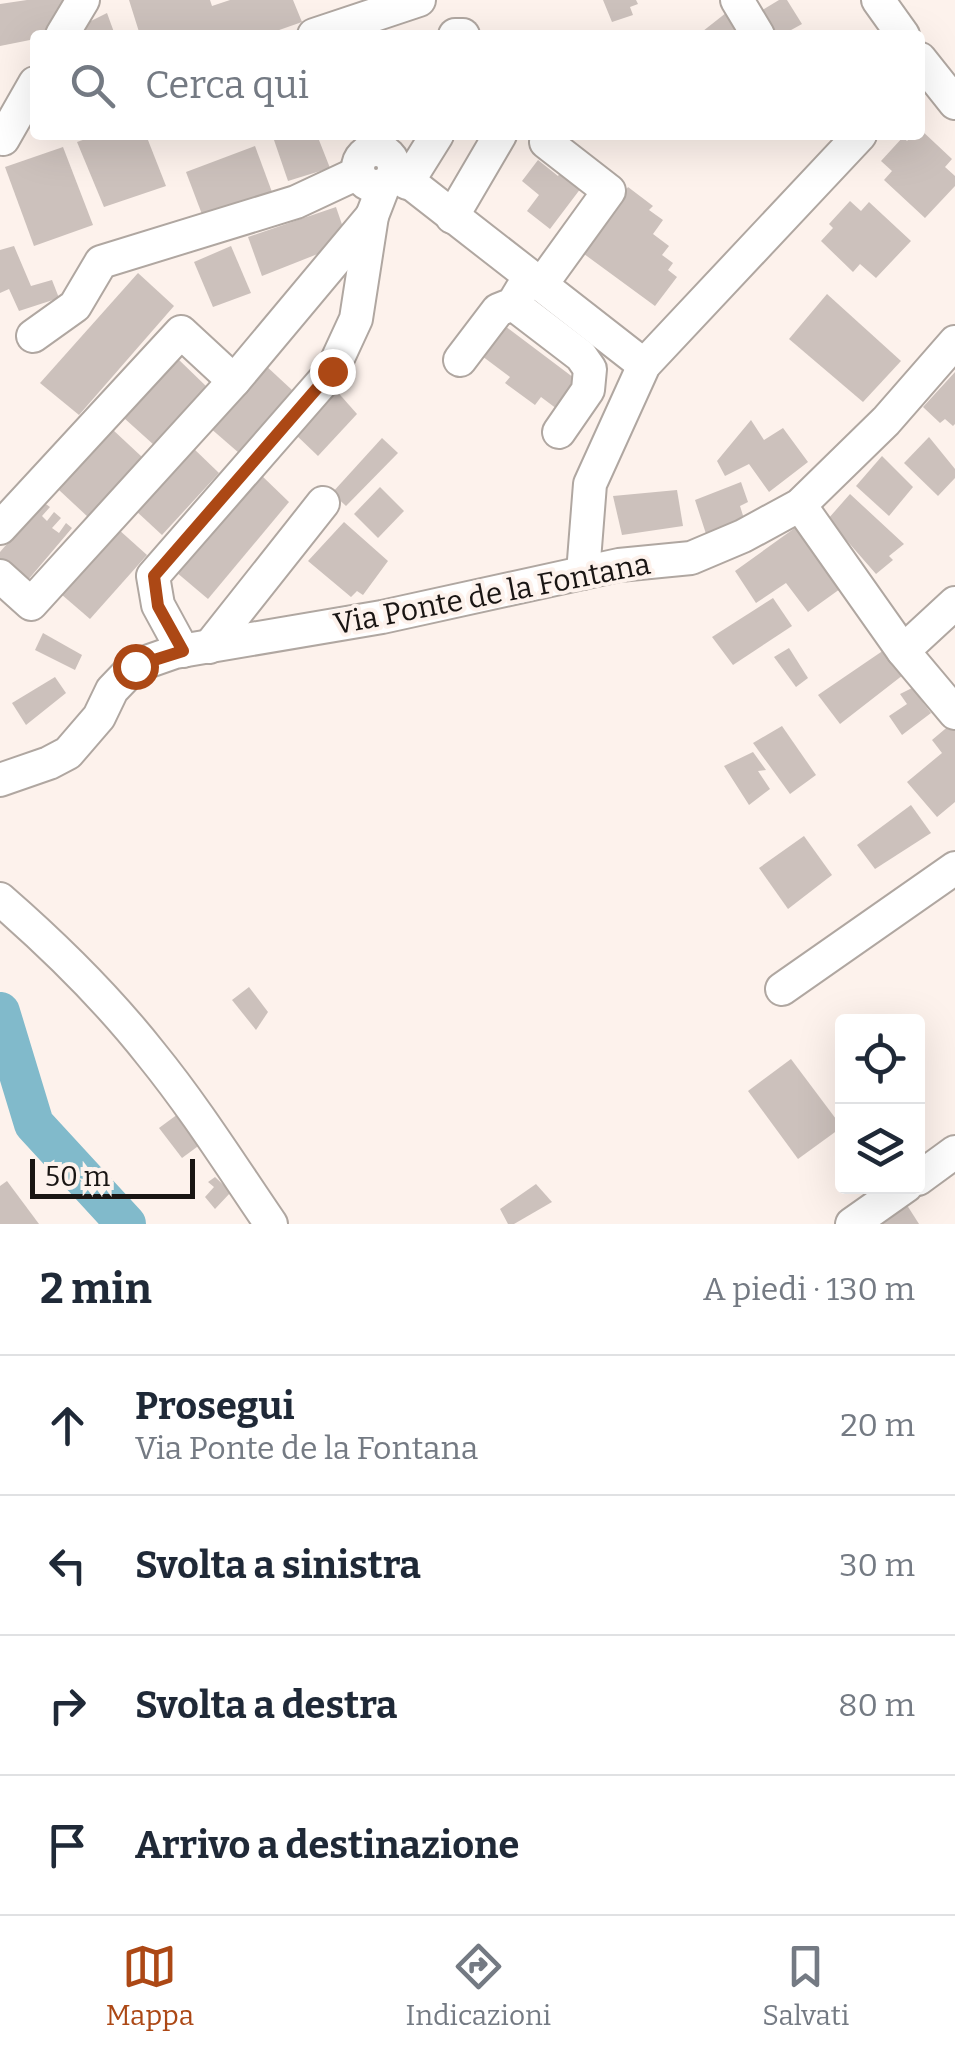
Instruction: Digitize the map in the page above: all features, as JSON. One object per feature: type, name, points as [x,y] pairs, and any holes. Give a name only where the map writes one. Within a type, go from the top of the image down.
[{"type":"street","points":[[65,30],[82,0]]},
{"type":"street","points":[[355,28],[419,0]]},
{"type":"street","points":[[738,0],[755,30]]},
{"type":"street","points":[[878,0],[899,30]]},
{"type":"street","points":[[925,68],[955,103]]},
{"type":"street","points":[[1,139],[30,91]]},
{"type":"street","points":[[1,139],[30,130]]},
{"type":"street","points":[[33,336],[74,306],[102,262],[296,202],[383,166],[427,140]]},
{"type":"street","points":[[452,217],[497,140]]},
{"type":"street","points":[[583,573],[590,484],[644,365],[855,140]]},
{"type":"street","points":[[460,360],[498,310],[528,289],[609,191],[546,142]]},
{"type":"street","points":[[324,504],[196,649],[158,606],[154,576],[332,371],[356,319],[383,166]]},
{"type":"street","points":[[383,166],[452,217],[528,289],[590,369],[588,390],[559,432]]},
{"type":"street","points":[[0,576],[31,604],[234,381],[372,216]]},
{"type":"street","points":[[528,289],[644,365]]},
{"type":"street","points":[[0,528],[181,332],[234,381]]},
{"type":"street","name":"Via Ponte de la Fontana","points":[[0,780],[68,753],[99,717],[112,690],[135,666],[196,649],[382,617],[619,565],[691,558],[743,536],[800,505],[886,422],[955,342]]},
{"type":"street","points":[[800,505],[903,651],[955,713]]},
{"type":"street","points":[[903,651],[955,603]]},
{"type":"street","points":[[782,989],[955,868]]},
{"type":"street","points":[[0,900],[52,947],[149,1050],[198,1114],[272,1224]]},
{"type":"street","points":[[925,1173],[955,1152]]},
{"type":"street","points":[[852,1224],[895,1194]]},
{"type":"building","points":[[67,0],[58,30],[30,30],[30,40],[0,46],[0,4]]},
{"type":"building","points":[[129,0],[210,0],[212,6],[230,0],[293,0],[302,22],[279,30],[138,30]]},
{"type":"building","points":[[603,0],[636,0],[638,4],[630,7],[633,15],[612,22]]},
{"type":"building","points":[[779,0],[787,0],[802,24],[791,30],[770,30],[759,12]]},
{"type":"building","points":[[87,8],[91,21],[107,13],[113,30],[74,30]]},
{"type":"building","points":[[731,9],[743,29],[742,30],[704,30]]},
{"type":"building","points":[[925,134],[952,159],[945,167],[955,176],[955,186],[925,218],[884,180],[892,171],[881,161],[900,140],[925,140]]},
{"type":"building","points":[[148,140],[166,186],[104,207],[77,142]]},
{"type":"building","points":[[274,140],[319,140],[330,168],[288,181]]},
{"type":"building","points":[[255,146],[272,192],[203,217],[186,172]]},
{"type":"building","points":[[63,147],[93,225],[34,246],[5,167]]},
{"type":"building","points":[[538,160],[558,176],[563,169],[584,184],[550,229],[527,211],[539,195],[522,181]]},
{"type":"building","points":[[628,187],[653,206],[649,210],[663,220],[653,234],[669,246],[662,255],[673,263],[668,270],[677,277],[655,306],[580,251]]},
{"type":"building","points":[[850,201],[861,211],[869,202],[911,241],[876,278],[860,264],[853,272],[821,241],[833,228],[829,224]]},
{"type":"building","points":[[336,207],[348,242],[262,276],[248,237]]},
{"type":"building","points":[[14,246],[31,286],[52,280],[59,298],[19,311],[9,289],[0,293],[0,250]]},
{"type":"building","points":[[231,246],[251,293],[213,307],[194,262]]},
{"type":"building","points":[[138,273],[174,306],[79,415],[40,383]]},
{"type":"building","points":[[827,294],[901,361],[863,402],[789,339]]},
{"type":"building","points":[[505,326],[582,384],[561,412],[541,397],[535,405],[505,383],[510,377],[482,356]]},
{"type":"building","points":[[177,358],[208,388],[154,445],[124,418]]},
{"type":"building","points":[[264,364],[292,390],[239,453],[209,427]]},
{"type":"building","points":[[955,372],[953,426],[945,419],[940,423],[923,407]]},
{"type":"building","points":[[334,388],[357,414],[318,456],[294,433]]},
{"type":"building","points":[[751,420],[764,440],[783,428],[808,462],[769,492],[749,464],[725,476],[717,461]]},
{"type":"building","points":[[112,429],[142,457],[88,517],[59,490]]},
{"type":"building","points":[[929,437],[955,469],[955,478],[938,496],[904,463]]},
{"type":"building","points":[[382,438],[398,453],[346,506],[332,493]]},
{"type":"building","points":[[192,447],[219,473],[162,535],[135,510]]},
{"type":"building","points":[[882,456],[913,487],[889,516],[856,486]]},
{"type":"building","points":[[260,474],[289,502],[208,599],[176,572]]},
{"type":"building","points":[[741,482],[748,502],[740,506],[746,525],[708,540],[695,500]]},
{"type":"building","points":[[380,487],[404,511],[378,538],[354,514]]},
{"type":"building","points":[[677,490],[683,526],[622,535],[613,496]]},
{"type":"building","points":[[850,494],[904,544],[876,574],[828,519]]},
{"type":"building","points":[[43,502],[50,507],[42,516],[47,521],[54,512],[61,518],[52,528],[59,533],[66,523],[72,528],[22,587],[0,567],[0,552]]},
{"type":"building","points":[[344,522],[388,561],[363,595],[357,591],[351,597],[308,561]]},
{"type":"building","points":[[799,525],[840,589],[808,612],[786,583],[756,603],[735,571]]},
{"type":"building","points":[[118,529],[147,555],[90,619],[61,594]]},
{"type":"building","points":[[773,598],[792,626],[733,665],[712,637]]},
{"type":"building","points":[[43,633],[82,655],[75,670],[35,650]]},
{"type":"building","points":[[789,648],[808,678],[796,687],[774,657]]},
{"type":"building","points":[[884,650],[903,675],[840,724],[818,695]]},
{"type":"building","points":[[55,677],[66,693],[26,725],[12,703]]},
{"type":"building","points":[[912,688],[931,713],[902,735],[889,716],[907,704],[900,694]]},
{"type":"building","points":[[951,724],[955,730],[955,802],[937,817],[907,782],[942,753],[932,740]]},
{"type":"building","points":[[782,726],[816,775],[790,794],[753,743]]},
{"type":"building","points":[[753,752],[766,770],[758,771],[770,789],[749,805],[724,766]]},
{"type":"building","points":[[911,805],[931,833],[875,869],[857,845]]},
{"type":"building","points":[[804,836],[832,875],[788,909],[759,868]]},
{"type":"building","points":[[249,987],[268,1012],[256,1030],[232,1000]]},
{"type":"building","points":[[791,1059],[835,1118],[835,1132],[798,1159],[748,1091]]},
{"type":"building","points":[[178,1114],[201,1144],[182,1158],[159,1128]]},
{"type":"building","points":[[215,1177],[231,1192],[215,1209],[205,1197],[214,1187],[208,1182]]},
{"type":"building","points":[[7,1181],[39,1224],[0,1224],[0,1186]]},
{"type":"building","points":[[536,1184],[552,1202],[508,1224],[500,1209]]},
{"type":"building","points":[[905,1202],[919,1224],[873,1224]]},
{"type":"waterway","points":[[0,1012],[34,1124],[126,1224]]},
{"type":"route","points":[[135,666],[183,651],[158,606],[154,576],[332,371]]}]
